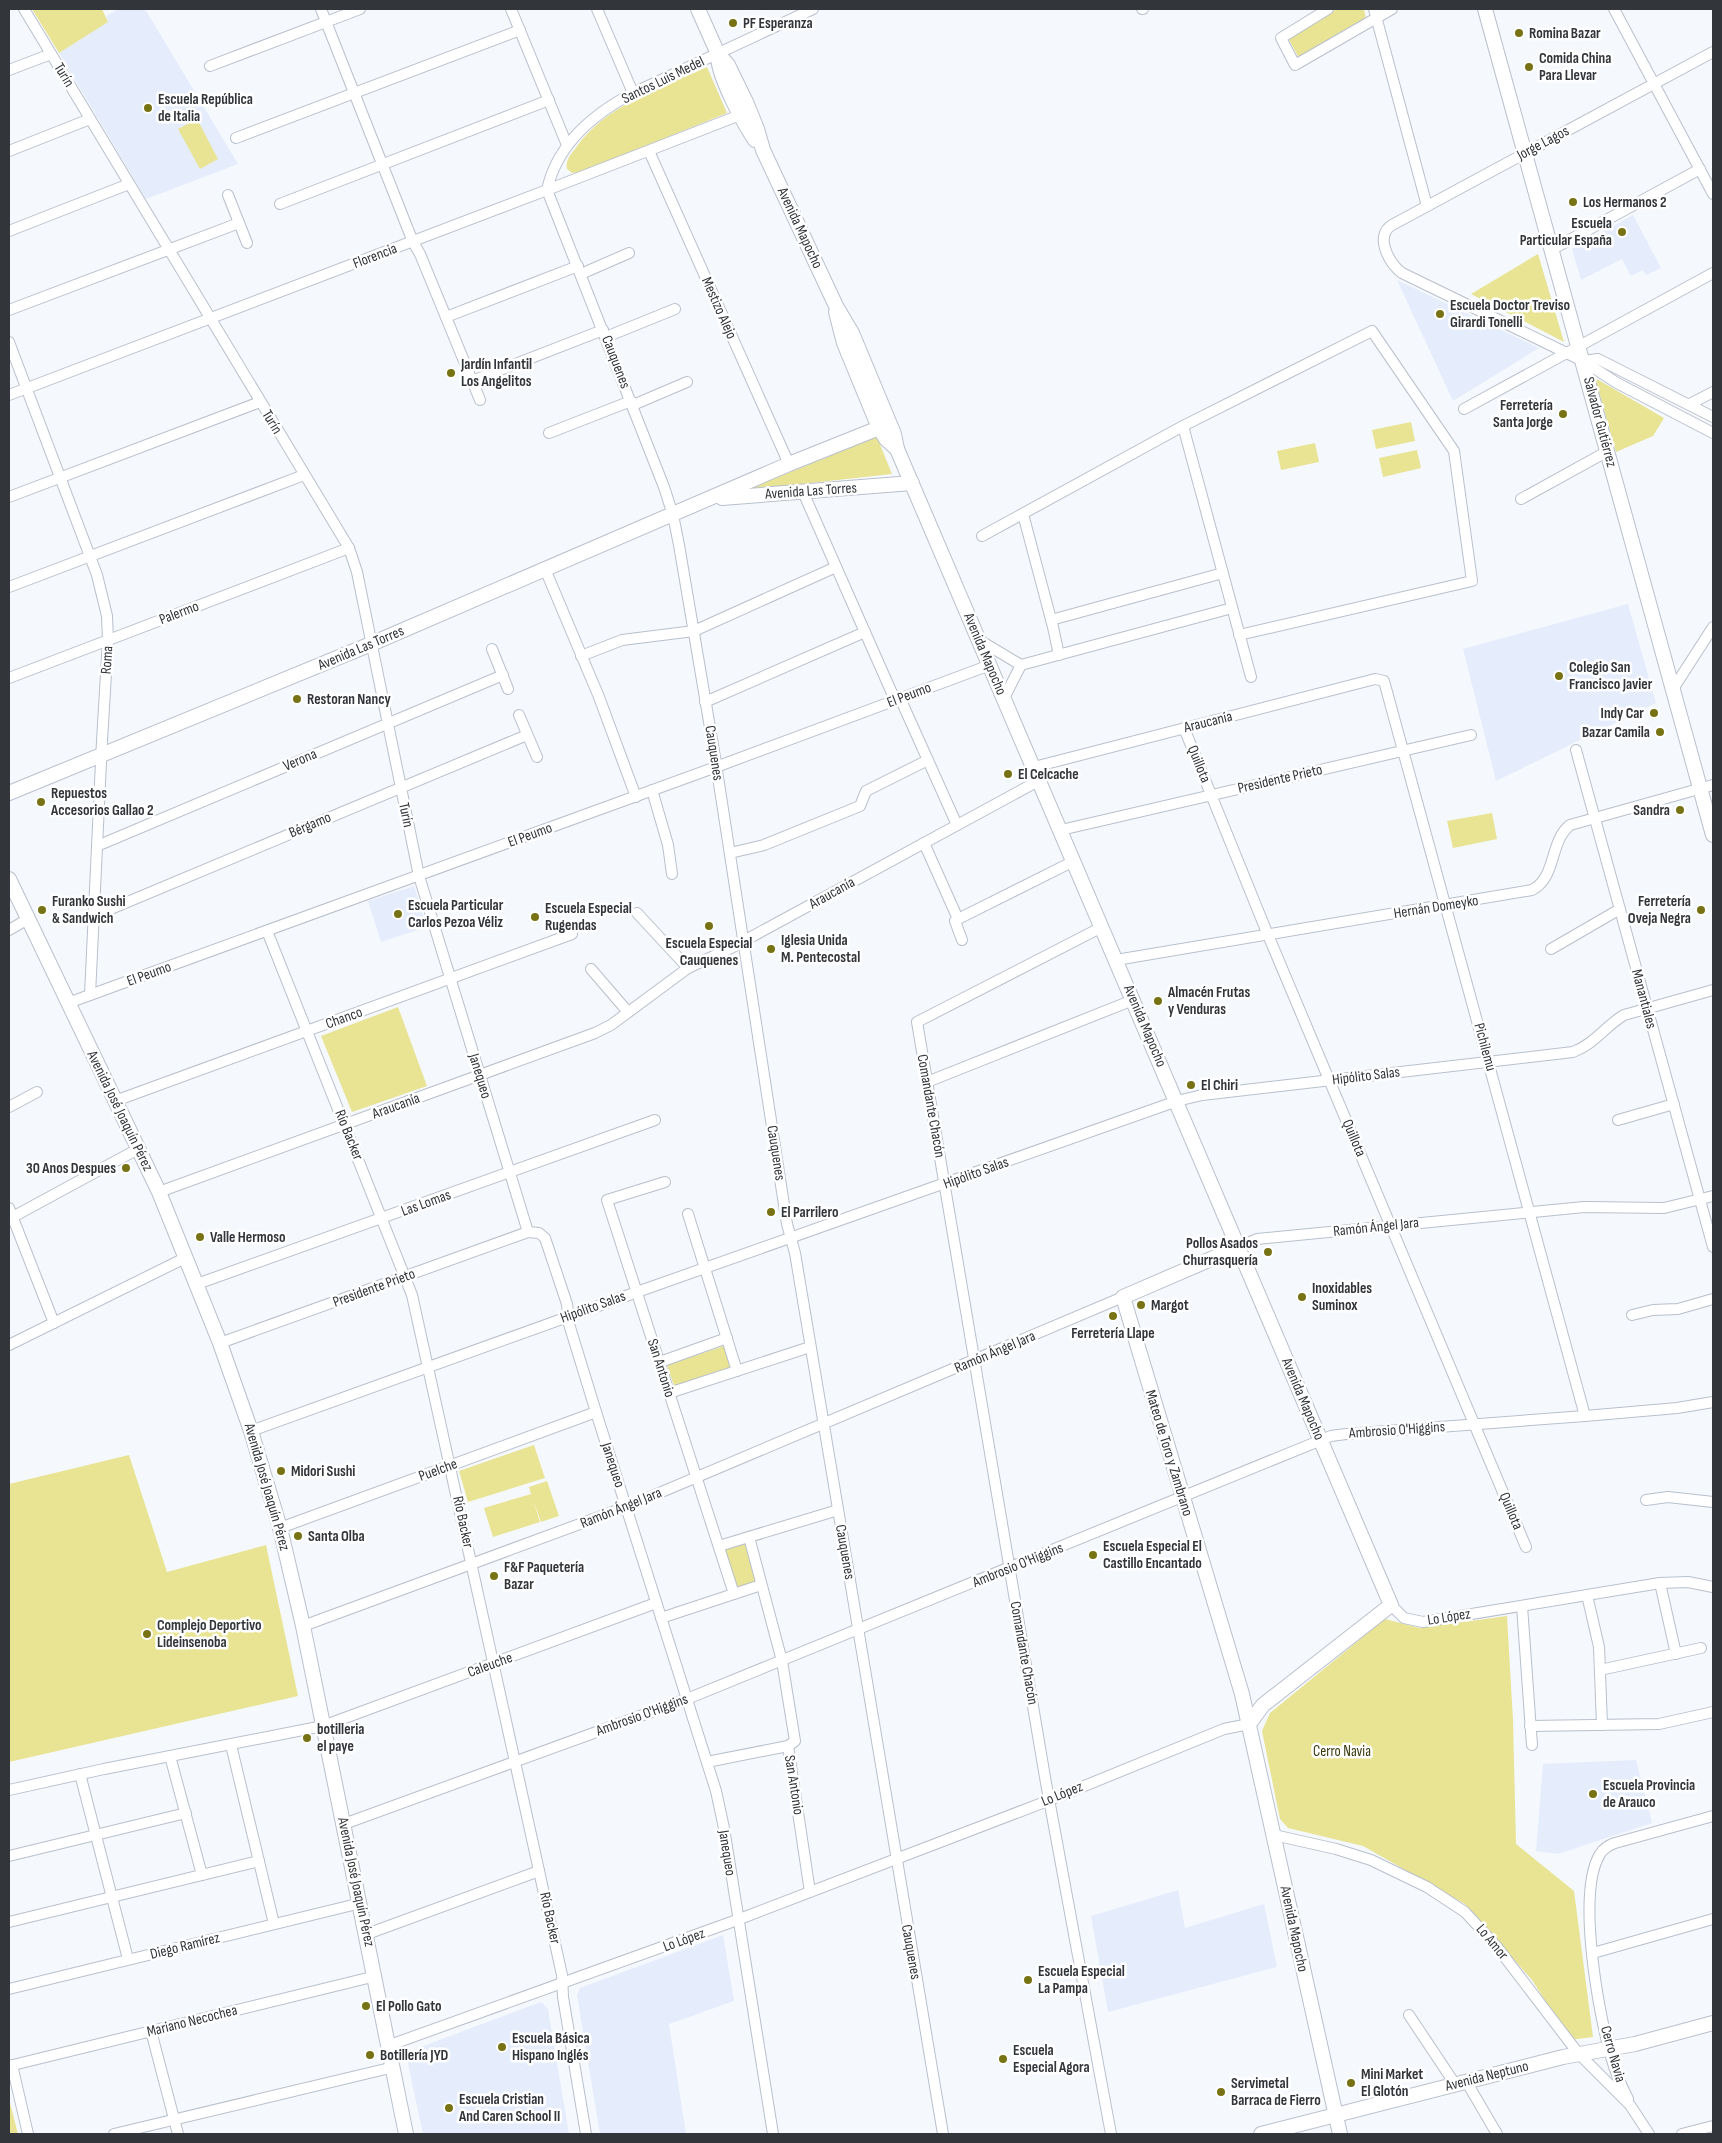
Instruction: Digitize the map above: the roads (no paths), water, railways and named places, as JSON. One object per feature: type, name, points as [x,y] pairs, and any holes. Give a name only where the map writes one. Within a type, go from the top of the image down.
[{"type":"main road","name":"Avenida Mapocho","points":[[698,9],[718,54],[728,65],[743,108],[758,129],[763,150],[836,306],[849,327],[892,428],[896,449],[1040,780],[1391,1605]]},
{"type":"main road","name":"Salvador Gutiérrez","points":[[1484,9],[1673,689],[1707,787],[1713,835]]},
{"type":"main road","name":"Avenida Mapocho","points":[[836,306],[840,332],[880,428],[886,440],[896,449]]},
{"type":"main road","name":"Avenida Las Torres","points":[[9,793],[371,644],[789,464],[880,428]]},
{"type":"main road","name":"Avenida Las Torres","points":[[711,498],[912,483]]},
{"type":"main road","points":[[9,801],[34,782]]},
{"type":"main road","name":"Avenida José Joaquín Pérez","points":[[9,879],[159,1192],[187,1257],[251,1431],[280,1528],[303,1626],[376,1976],[406,2134]]},
{"type":"main road","name":"Ramón Ángel Jara","points":[[1123,1297],[1239,1246]]},
{"type":"main road","name":"Mateo de Toro y Zambrano","points":[[1123,1297],[1242,1694],[1249,1724]]},
{"type":"main road","points":[[1249,1724],[1263,1705],[1391,1605]]},
{"type":"main road","points":[[1242,1694],[1263,1705]]},
{"type":"main road","name":"Avenida Mapocho","points":[[1249,1724],[1340,2134]]},
{"type":"main road","name":"Avenida Neptuno","points":[[1261,2134],[1578,2053],[1610,2049],[1713,2023]]},
{"type":"street","name":"Turín","points":[[24,9],[349,548],[357,572],[419,876]]},
{"type":"street","points":[[321,9],[412,242],[420,254],[480,400]]},
{"type":"street","points":[[210,66],[360,9]]},
{"type":"street","points":[[511,9],[568,145]]},
{"type":"street","points":[[597,9],[633,94]]},
{"type":"street","name":"Santos Luis Medel","points":[[547,190],[553,169],[568,145],[595,117],[633,94],[813,9]]},
{"type":"street","points":[[1328,9],[1281,38],[1295,65],[1375,14],[1392,9]]},
{"type":"street","points":[[1614,9],[1713,194]]},
{"type":"street","points":[[1375,14],[1427,206]]},
{"type":"street","points":[[236,138],[520,30]]},
{"type":"street","name":"Jorge Lagos","points":[[1566,354],[1402,273],[1393,264],[1383,242],[1384,235],[1388,228],[1427,206],[1713,52]]},
{"type":"street","points":[[9,70],[51,54]]},
{"type":"street","points":[[280,204],[549,100]]},
{"type":"street","name":"Florencia","points":[[9,395],[649,151],[743,108]]},
{"type":"street","points":[[9,151],[90,119]]},
{"type":"street","name":"Mestizo Alejo","points":[[649,151],[789,464]]},
{"type":"street","points":[[1551,250],[1700,170]]},
{"type":"street","points":[[9,231],[129,184]]},
{"type":"street","name":"Cauquenes","points":[[547,190],[632,403],[673,515],[706,702],[791,1239],[943,2134]]},
{"type":"street","points":[[228,195],[247,243]]},
{"type":"street","points":[[9,310],[239,223]]},
{"type":"street","points":[[446,317],[629,253]]},
{"type":"street","points":[[1464,409],[1713,273]]},
{"type":"street","points":[[472,381],[675,309]]},
{"type":"street","points":[[982,536],[1183,426],[1372,331],[1454,451],[1472,581],[1240,635]]},
{"type":"street","name":"Roma","points":[[9,342],[106,604],[108,640],[90,995]]},
{"type":"street","points":[[1566,354],[1713,433]]},
{"type":"street","points":[[1583,362],[1598,359],[1713,417]]},
{"type":"street","points":[[549,434],[687,382]]},
{"type":"street","points":[[1690,404],[1713,392]]},
{"type":"street","points":[[9,497],[260,402]]},
{"type":"street","points":[[1183,426],[1251,677]]},
{"type":"street","points":[[1521,499],[1608,451]]},
{"type":"street","points":[[9,587],[304,475]]},
{"type":"street","points":[[803,492],[865,632],[928,760],[957,825]]},
{"type":"street","points":[[1022,514],[1051,620],[1058,655]]},
{"type":"street","name":"Palermo","points":[[9,678],[349,548]]},
{"type":"street","points":[[582,656],[630,638],[694,631],[836,567]]},
{"type":"street","points":[[545,569],[582,656],[636,796]]},
{"type":"street","points":[[1051,620],[1223,573]]},
{"type":"street","points":[[979,640],[1021,665],[1232,608]]},
{"type":"street","points":[[1673,689],[1713,627]]},
{"type":"street","points":[[706,702],[865,632]]},
{"type":"street","points":[[492,648],[508,689]]},
{"type":"street","name":"El Peumo","points":[[68,1003],[419,876],[990,665]]},
{"type":"street","points":[[1004,698],[1021,665]]},
{"type":"street","name":"Verona","points":[[97,846],[503,675]]},
{"type":"street","name":"Araucanía","points":[[1034,766],[1375,679],[1382,680]]},
{"type":"street","name":"Pichilemu","points":[[1382,680],[1387,686],[1585,1416]]},
{"type":"street","points":[[519,715],[537,757]]},
{"type":"street","name":"Quillota","points":[[1184,728],[1268,935],[1526,1547]]},
{"type":"street","name":"Bérgamo","points":[[94,916],[527,735]]},
{"type":"street","name":"Presidente Prieto","points":[[1061,830],[1471,735]]},
{"type":"street","name":"Manantiales","points":[[1576,750],[1713,1247]]},
{"type":"street","points":[[730,853],[764,845],[860,806],[864,792],[928,760]]},
{"type":"street","name":"Araucanía","points":[[159,1192],[595,1033],[611,1025],[688,968],[744,942],[1040,780]]},
{"type":"street","name":"Hernán Domeyko","points":[[1116,960],[1526,892],[1538,888],[1548,875],[1563,832],[1573,823],[1707,787]]},
{"type":"street","points":[[652,790],[668,845],[672,874]]},
{"type":"street","points":[[924,843],[958,919]]},
{"type":"street","points":[[962,940],[955,921],[1074,861]]},
{"type":"street","name":"Janequeo","points":[[419,876],[528,1232],[536,1231],[545,1238],[568,1304],[569,1324],[708,1762],[720,1808],[773,2134]]},
{"type":"street","points":[[1551,949],[1620,909]]},
{"type":"street","points":[[637,913],[688,968]]},
{"type":"street","points":[[9,930],[28,919]]},
{"type":"street","name":"Comandante Chacón","points":[[1102,927],[917,1022],[1050,1800],[1112,2134]]},
{"type":"street","name":"Río Backer","points":[[267,931],[406,1276],[417,1312],[563,1984],[563,1997],[586,2134]]},
{"type":"street","name":"Chanco","points":[[115,1101],[572,934]]},
{"type":"street","points":[[591,969],[628,1012]]},
{"type":"street","name":"Hipólito Salas","points":[[251,1431],[568,1316],[945,1185],[1177,1101],[1202,1095],[1573,1052],[1595,1041],[1618,1019],[1647,1008],[1713,990]]},
{"type":"street","points":[[927,1082],[1133,1000]]},
{"type":"street","points":[[9,1108],[37,1092]]},
{"type":"street","points":[[1618,1120],[1674,1104]]},
{"type":"street","name":"Las Lomas","points":[[197,1284],[655,1120]]},
{"type":"street","points":[[54,1323],[10,1215],[138,1149]]},
{"type":"street","name":"San Antonio","points":[[666,1182],[607,1200],[734,1594]]},
{"type":"street","name":"Ramón Ángel Jara","points":[[1239,1246],[1257,1239],[1529,1212],[1606,1206],[1664,1208],[1713,1196]]},
{"type":"street","points":[[688,1214],[737,1371]]},
{"type":"street","name":"Presidente Prieto","points":[[220,1343],[528,1232]]},
{"type":"street","points":[[9,1345],[187,1257]]},
{"type":"street","name":"Ramón Ángel Jara","points":[[303,1626],[626,1507],[1123,1297]]},
{"type":"street","points":[[1632,1315],[1653,1310],[1678,1308],[1713,1299]]},
{"type":"street","points":[[660,1362],[727,1338]]},
{"type":"street","points":[[669,1393],[810,1347]]},
{"type":"street","name":"Ambrosio O'Higgins","points":[[344,1824],[687,1699],[858,1631],[1321,1440],[1346,1434],[1677,1408],[1713,1402]]},
{"type":"street","name":"Puelche","points":[[280,1528],[596,1412]]},
{"type":"street","points":[[1646,1500],[1668,1497],[1713,1502]]},
{"type":"street","points":[[719,1546],[838,1510]]},
{"type":"street","name":"San Antonio","points":[[749,1537],[782,1661],[795,1735],[793,1743],[788,1746],[810,1892]]},
{"type":"street","name":"Lo López","points":[[1391,1605],[1404,1618],[1423,1622],[1660,1583],[1688,1582],[1713,1587]]},
{"type":"street","points":[[1660,1583],[1676,1654]]},
{"type":"street","points":[[661,1618],[762,1585]]},
{"type":"street","points":[[1587,1595],[1597,1633],[1602,1725]]},
{"type":"street","name":"Caleuche","points":[[9,1790],[80,1774],[324,1726],[656,1603]]},
{"type":"street","points":[[1522,1606],[1532,1745]]},
{"type":"street","points":[[1600,1670],[1701,1648]]},
{"type":"street","points":[[1530,1726],[1659,1724],[1713,1712]]},
{"type":"street","name":"Lo López","points":[[390,2046],[738,1920],[1050,1800],[1224,1729],[1249,1724]]},
{"type":"street","points":[[231,1745],[274,1924]]},
{"type":"street","points":[[708,1762],[788,1746]]},
{"type":"street","points":[[170,1756],[202,1875]]},
{"type":"street","points":[[80,1774],[128,1959]]},
{"type":"street","points":[[9,1856],[186,1813]]},
{"type":"street","name":"Cerro Navia","points":[[1630,2105],[1610,2049],[1602,2016],[1593,1953],[1590,1892],[1597,1862],[1603,1850],[1621,1841],[1713,1816]]},
{"type":"street","name":"Lo Amor","points":[[1274,1835],[1336,1849],[1371,1860],[1427,1887],[1466,1912],[1488,1936],[1578,2053],[1630,2105],[1649,2134]]},
{"type":"street","points":[[9,1922],[259,1861]]},
{"type":"street","points":[[367,1934],[539,1871]]},
{"type":"street","name":"Diego Ramírez","points":[[9,1988],[360,1903]]},
{"type":"street","points":[[1593,1953],[1713,1920]]},
{"type":"street","name":"Mariano Necochea","points":[[10,2065],[376,1976]]},
{"type":"street","points":[[1409,2015],[1461,2082],[1498,2134]]},
{"type":"street","points":[[152,2031],[178,2134]]},
{"type":"street","points":[[10,2065],[28,2134]]},
{"type":"street","points":[[114,2134],[394,2067]]},
{"type":"street","points":[[1682,2134],[1713,2126]]},
{"type":"place","name":"PF Esperanza","points":[[733,23]]},
{"type":"place","name":"Romina Bazar","points":[[1519,33]]},
{"type":"place","name":"Comida China Para Llevar","points":[[1529,67]]},
{"type":"place","name":"Escuela República de Italia","points":[[148,108]]},
{"type":"place","name":"Los Hermanos 2","points":[[1573,202]]},
{"type":"place","name":"Escuela Particular España","points":[[1622,232]]},
{"type":"place","name":"Escuela Doctor Treviso Girardi Tonelli","points":[[1440,314]]},
{"type":"place","name":"Jardín Infantil Los Angelitos","points":[[451,373]]},
{"type":"place","name":"Ferretería Santa Jorge","points":[[1563,414]]},
{"type":"place","name":"Colegio San Francisco Javier","points":[[1559,676]]},
{"type":"place","name":"Restoran Nancy","points":[[297,699]]},
{"type":"place","name":"Indy Car","points":[[1654,713]]},
{"type":"place","name":"Bazar Camila","points":[[1660,732]]},
{"type":"place","name":"El Celcache","points":[[1008,774]]},
{"type":"place","name":"Repuestos Accesorios Gallao 2","points":[[41,802]]},
{"type":"place","name":"Sandra","points":[[1680,810]]},
{"type":"place","name":"Furanko Sushi & Sandwich","points":[[42,910]]},
{"type":"place","name":"Ferretería Oveja Negra","points":[[1701,910]]},
{"type":"place","name":"Escuela Particular Carlos Pezoa Véliz","points":[[398,914]]},
{"type":"place","name":"Escuela Especial Rugendas","points":[[535,917]]},
{"type":"place","name":"Escuela Especial Cauquenes","points":[[709,926]]},
{"type":"place","name":"Iglesia Unida M. Pentecostal","points":[[771,949]]},
{"type":"place","name":"Almacén Frutas y Venduras","points":[[1158,1001]]},
{"type":"place","name":"El Chiri","points":[[1191,1085]]},
{"type":"place","name":"30 Anos Despues","points":[[126,1168]]},
{"type":"place","name":"El Parrilero","points":[[771,1212]]},
{"type":"place","name":"Valle Hermoso","points":[[200,1237]]},
{"type":"place","name":"Pollos Asados Churrasquería","points":[[1268,1252]]},
{"type":"place","name":"Inoxidables Suminox","points":[[1302,1297]]},
{"type":"place","name":"Margot","points":[[1141,1305]]},
{"type":"place","name":"Ferretería Llape","points":[[1113,1316]]},
{"type":"place","name":"Midori Sushi","points":[[281,1471]]},
{"type":"place","name":"Santa Olba","points":[[298,1536]]},
{"type":"place","name":"Escuela Especial El Castillo Encantado","points":[[1093,1555]]},
{"type":"place","name":"F&F Paquetería Bazar","points":[[494,1576]]},
{"type":"place","name":"Complejo Deportivo Lideinsenoba","points":[[147,1634]]},
{"type":"place","name":"botilleria el paye","points":[[307,1738]]},
{"type":"place","name":"Escuela Provincia de Arauco","points":[[1593,1794]]},
{"type":"place","name":"Escuela Especial La Pampa","points":[[1028,1980]]},
{"type":"place","name":"El Pollo Gato","points":[[366,2006]]},
{"type":"place","name":"Escuela Básica Hispano Inglés","points":[[502,2047]]},
{"type":"place","name":"Botillería JYD","points":[[370,2055]]},
{"type":"place","name":"Escuela Especial Agora","points":[[1003,2059]]},
{"type":"place","name":"Mini Market El Glotón","points":[[1351,2083]]},
{"type":"place","name":"Servimetal Barraca de Fierro","points":[[1221,2092]]},
{"type":"place","name":"Escuela Cristian And Caren School II","points":[[449,2108]]}]
